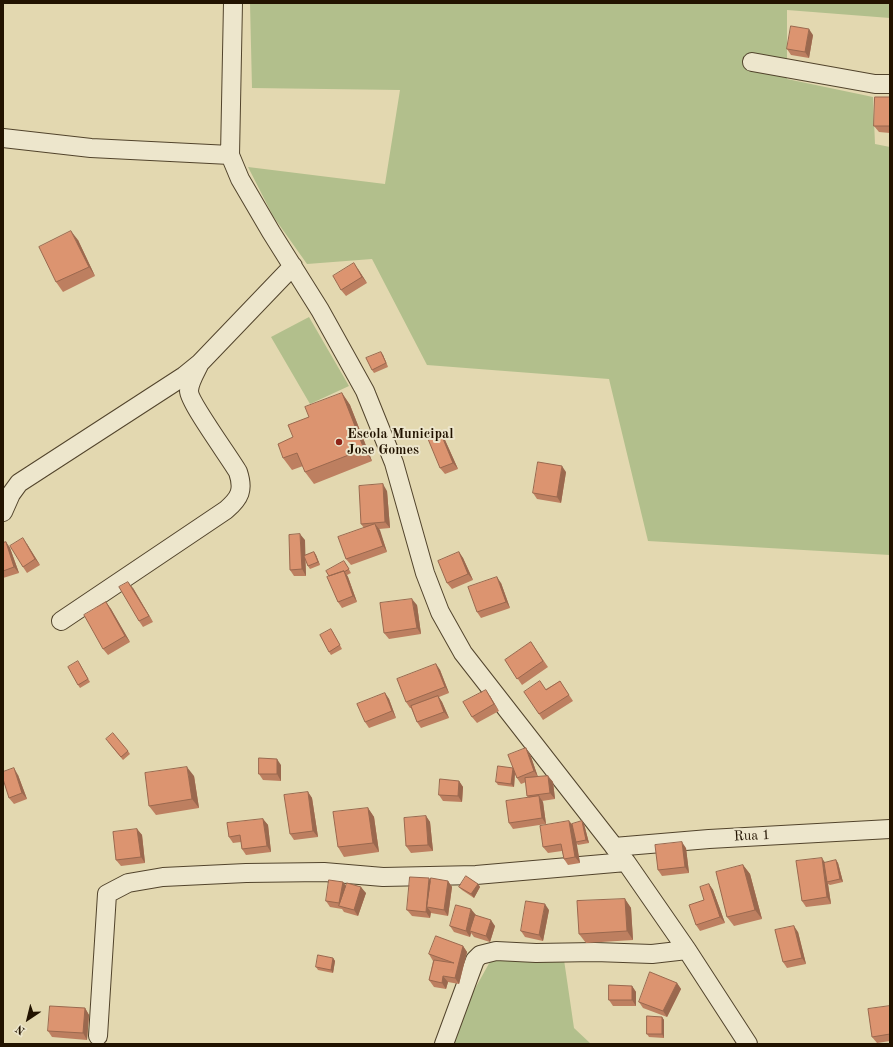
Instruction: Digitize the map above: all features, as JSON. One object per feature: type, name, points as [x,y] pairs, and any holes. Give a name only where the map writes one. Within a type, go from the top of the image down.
[{"type":"street","points":[[233,3],[230,155],[240,179],[320,310],[365,391],[394,463],[425,573],[440,612],[463,653],[626,862],[687,950],[748,1044]]},
{"type":"street","points":[[752,62],[875,84],[890,84]]},
{"type":"street","points":[[3,138],[91,148],[230,155]]},
{"type":"street","points":[[3,512],[11,494],[19,483],[184,376],[200,363],[293,266]]},
{"type":"street","points":[[61,622],[226,510],[236,501],[241,490],[241,481],[238,472],[196,407],[189,391],[192,380],[200,363]]},
{"type":"street","name":"Rua 1","points":[[614,847],[709,839],[890,829]]},
{"type":"street","points":[[98,1036],[107,894],[128,883],[163,877],[246,873],[324,872],[383,877],[476,875],[626,862]]},
{"type":"street","points":[[444,1044],[475,960],[480,955],[487,952],[595,952],[652,954],[687,950]]},
{"type":"green space","points":[[250,3],[890,3],[890,18],[787,10],[787,79],[873,97],[875,144],[890,147],[890,555],[648,541],[609,379],[427,365],[372,259],[307,264],[273,216],[248,167],[385,184],[400,90],[252,88]]},
{"type":"green space","points":[[309,317],[349,386],[310,404],[271,337]]},
{"type":"green space","points":[[496,951],[563,953],[574,1028],[591,1044],[444,1044]]},
{"type":"building","points":[[791,26],[809,29],[805,52],[787,49]]},
{"type":"building","points":[[875,97],[890,97],[890,126],[874,126]]},
{"type":"building","points":[[71,231],[89,267],[56,282],[39,247]]},
{"type":"building","points":[[354,263],[362,277],[341,290],[333,276]]},
{"type":"building","points":[[381,352],[386,363],[372,370],[366,358]]},
{"type":"building","points":[[342,393],[364,449],[305,472],[297,453],[283,458],[278,444],[293,437],[288,425],[309,417],[305,407]]},
{"type":"building","points":[[441,434],[453,463],[440,468],[428,439]]},
{"type":"building","points":[[538,462],[562,466],[557,497],[533,493]]},
{"type":"building","points":[[383,484],[385,522],[361,524],[359,486]]},
{"type":"building","points":[[375,524],[383,546],[346,559],[338,537]]},
{"type":"building","points":[[300,534],[302,569],[290,570],[289,535]]},
{"type":"building","points":[[23,538],[35,559],[23,567],[10,546]]},
{"type":"building","points":[[6,542],[14,567],[3,571],[3,543]]},
{"type":"building","points":[[314,552],[318,562],[308,566],[304,556]]},
{"type":"building","points":[[459,552],[468,574],[447,583],[438,561]]},
{"type":"building","points":[[344,561],[349,569],[329,576],[326,571]]},
{"type":"building","points":[[344,571],[353,596],[338,602],[327,577]]},
{"type":"building","points":[[497,577],[506,602],[477,612],[468,587]]},
{"type":"building","points":[[128,582],[149,616],[139,621],[119,587]]},
{"type":"building","points":[[412,599],[417,628],[384,633],[380,603]]},
{"type":"building","points":[[106,602],[125,636],[103,649],[84,615]]},
{"type":"building","points":[[331,629],[340,645],[329,652],[320,635]]},
{"type":"building","points":[[531,642],[543,661],[517,679],[505,660]]},
{"type":"building","points":[[78,661],[88,679],[78,685],[68,667]]},
{"type":"building","points":[[436,664],[445,687],[406,702],[397,679]]},
{"type":"building","points":[[540,681],[546,690],[560,681],[569,695],[539,714],[524,692]]},
{"type":"building","points":[[486,690],[494,704],[472,717],[463,702]]},
{"type":"building","points":[[385,693],[392,711],[365,722],[357,704]]},
{"type":"building","points":[[438,696],[444,712],[417,722],[411,706]]},
{"type":"building","points":[[113,733],[128,751],[121,757],[106,739]]},
{"type":"building","points":[[526,748],[534,771],[517,778],[508,755]]},
{"type":"building","points":[[259,758],[277,759],[277,774],[259,774]]},
{"type":"building","points":[[498,766],[513,768],[511,784],[496,782]]},
{"type":"building","points":[[187,767],[192,799],[149,806],[145,773]]},
{"type":"building","points":[[14,768],[22,793],[9,798],[3,779],[3,772]]},
{"type":"building","points":[[548,776],[550,793],[527,796],[525,778]]},
{"type":"building","points":[[440,779],[459,781],[458,796],[439,795]]},
{"type":"building","points":[[308,792],[313,831],[290,834],[284,795]]},
{"type":"building","points":[[539,796],[542,818],[509,823],[506,801]]},
{"type":"building","points":[[368,808],[373,843],[338,847],[333,812]]},
{"type":"building","points":[[426,816],[428,845],[406,846],[404,818]]},
{"type":"building","points":[[263,819],[267,846],[242,849],[240,835],[229,837],[227,823]]},
{"type":"building","points":[[569,821],[575,857],[564,859],[561,844],[543,847],[540,826]]},
{"type":"building","points":[[582,821],[586,840],[576,842],[572,824]]},
{"type":"building","points":[[137,829],[141,857],[116,860],[113,832]]},
{"type":"building","points":[[682,842],[685,867],[658,870],[655,845]]},
{"type":"building","points":[[822,858],[827,897],[802,901],[796,861]]},
{"type":"building","points":[[836,860],[840,879],[827,882],[824,863]]},
{"type":"building","points":[[743,865],[755,910],[727,917],[716,872]]},
{"type":"building","points":[[466,876],[478,884],[471,894],[459,887]]},
{"type":"building","points":[[410,877],[429,878],[426,912],[407,910]]},
{"type":"building","points":[[431,878],[448,881],[444,910],[427,907]]},
{"type":"building","points":[[329,880],[343,882],[339,903],[326,901]]},
{"type":"building","points":[[347,883],[361,887],[354,910],[339,906]]},
{"type":"building","points":[[709,884],[720,917],[696,925],[689,905],[704,900],[700,887]]},
{"type":"building","points":[[625,899],[627,931],[579,934],[577,901]]},
{"type":"building","points":[[526,901],[545,904],[539,935],[521,931]]},
{"type":"building","points":[[456,905],[471,909],[466,931],[450,926]]},
{"type":"building","points":[[475,915],[491,920],[486,936],[470,931]]},
{"type":"building","points":[[794,926],[802,958],[783,962],[775,930]]},
{"type":"building","points":[[436,936],[463,946],[455,978],[443,976],[442,983],[429,980],[434,960],[454,963],[429,954]]},
{"type":"building","points":[[318,955],[333,958],[331,970],[316,967]]},
{"type":"building","points":[[650,972],[677,983],[663,1011],[639,1002]]},
{"type":"building","points":[[609,985],[632,986],[632,1000],[609,1000]]},
{"type":"building","points":[[50,1006],[85,1008],[83,1033],[48,1031]]},
{"type":"building","points":[[890,1006],[890,1034],[872,1037],[868,1009]]},
{"type":"building","points":[[647,1016],[662,1017],[662,1034],[647,1034]]},
{"type":"place","name":"Escola Municipal Jose Gomes","points":[[339,442]]}]
